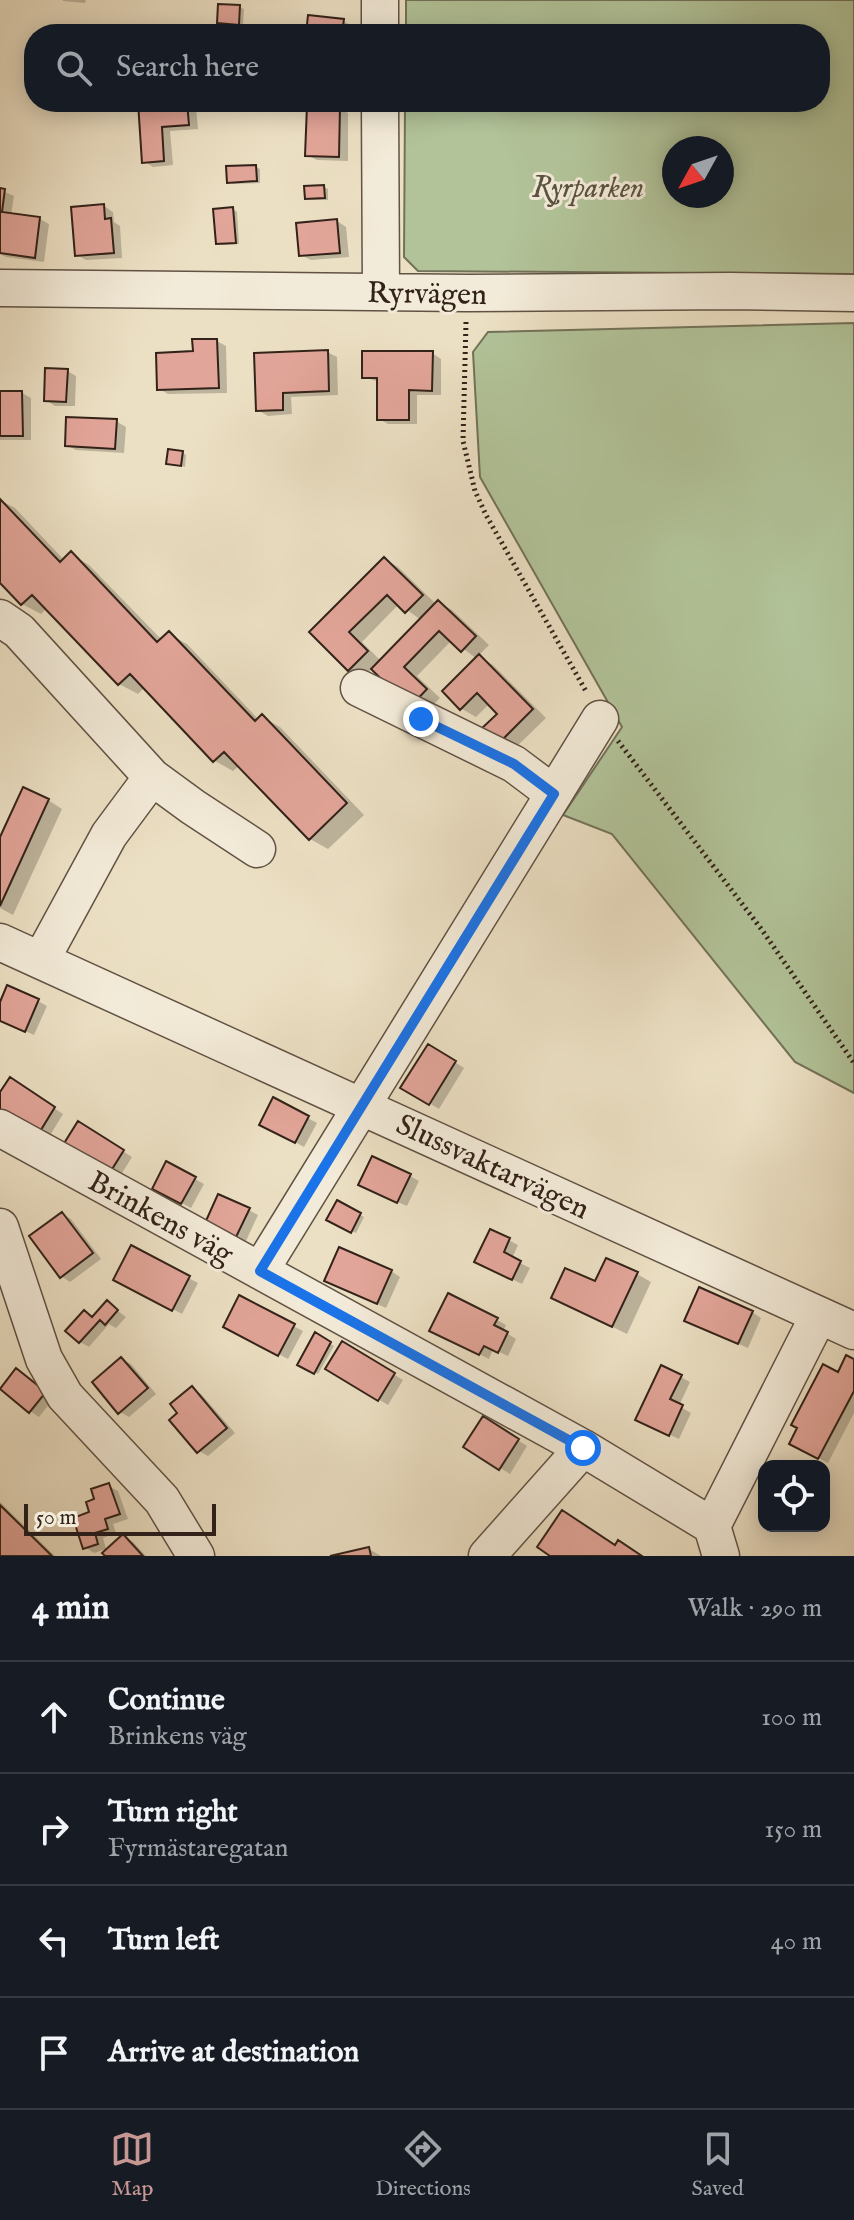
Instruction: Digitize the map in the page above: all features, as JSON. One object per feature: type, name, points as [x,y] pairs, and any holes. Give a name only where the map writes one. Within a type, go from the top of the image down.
[{"type":"street","points":[[380,0],[380,24]]},
{"type":"street","points":[[380,112],[381,292]]},
{"type":"street","name":"Ryrvägen","points":[[0,288],[854,293]]},
{"type":"street","points":[[0,618],[19,631],[152,777],[257,849]]},
{"type":"street","points":[[359,688],[514,764],[554,794]]},
{"type":"street","points":[[260,1271],[600,719]]},
{"type":"street","points":[[41,960],[109,835],[152,777]]},
{"type":"street","name":"Slussvaktarvägen","points":[[0,942],[854,1331]]},
{"type":"street","name":"Brinkens väg","points":[[0,1128],[583,1448],[716,1541]]},
{"type":"street","points":[[0,1227],[44,1359],[65,1396],[162,1500],[196,1556]]},
{"type":"street","points":[[716,1541],[819,1315]]},
{"type":"street","points":[[487,1556],[583,1448]]},
{"type":"green space","name":"Ryrparken","points":[[406,0],[854,0],[854,274],[418,271],[404,257],[405,112],[830,112],[830,24],[406,24]]},
{"type":"green space","points":[[854,323],[854,1093],[795,1062],[612,834],[563,815],[622,727],[480,477],[473,352],[488,332]]},
{"type":"building","points":[[218,4],[240,5],[239,24],[217,23]]},
{"type":"building","points":[[308,15],[344,19],[343,24],[307,24]]},
{"type":"building","points":[[139,112],[188,112],[189,125],[162,127],[164,161],[142,163]]},
{"type":"building","points":[[307,112],[340,112],[339,157],[305,156]]},
{"type":"building","points":[[256,165],[257,181],[227,183],[226,166]]},
{"type":"building","points":[[324,185],[325,198],[305,199],[304,186]]},
{"type":"building","points":[[0,188],[5,189],[2,212],[40,217],[35,258],[0,253]]},
{"type":"building","points":[[104,204],[105,219],[111,218],[114,253],[75,256],[71,207]]},
{"type":"building","points":[[233,207],[236,243],[216,244],[213,209]]},
{"type":"building","points":[[337,219],[340,253],[299,256],[296,223]]},
{"type":"building","points":[[192,339],[217,339],[219,388],[157,390],[156,353],[193,351]]},
{"type":"building","points":[[328,350],[329,391],[283,393],[283,410],[256,411],[254,353]]},
{"type":"building","points":[[362,351],[433,351],[432,391],[409,390],[409,420],[377,420],[377,378],[362,378]]},
{"type":"building","points":[[45,368],[68,369],[66,402],[44,401]]},
{"type":"building","points":[[0,391],[22,391],[23,436],[0,436]]},
{"type":"building","points":[[66,417],[117,419],[115,449],[65,446]]},
{"type":"building","points":[[168,449],[183,451],[181,466],[166,464]]},
{"type":"building","points":[[0,499],[60,562],[71,551],[157,642],[169,631],[255,721],[262,714],[347,803],[309,840],[224,752],[213,762],[130,674],[118,685],[32,595],[21,605],[0,583]]},
{"type":"building","points":[[384,557],[423,595],[405,613],[387,595],[349,632],[368,651],[348,671],[309,632]]},
{"type":"building","points":[[438,600],[476,636],[461,652],[439,631],[404,667],[427,689],[410,707],[371,669]]},
{"type":"building","points":[[479,654],[533,709],[496,746],[480,730],[497,714],[477,693],[460,710],[442,691]]},
{"type":"building","points":[[23,787],[49,799],[0,906],[0,837]]},
{"type":"building","points":[[7,985],[39,999],[25,1032],[0,1021],[0,1002]]},
{"type":"building","points":[[428,1044],[456,1061],[429,1105],[400,1088]]},
{"type":"building","points":[[10,1077],[55,1107],[39,1133],[0,1109],[0,1092]]},
{"type":"building","points":[[273,1097],[309,1116],[295,1143],[259,1125]]},
{"type":"building","points":[[78,1121],[124,1150],[109,1174],[63,1145]]},
{"type":"building","points":[[372,1156],[411,1174],[397,1203],[358,1185]]},
{"type":"building","points":[[166,1161],[196,1177],[181,1204],[152,1189]]},
{"type":"building","points":[[218,1194],[250,1208],[236,1237],[205,1223]]},
{"type":"building","points":[[337,1200],[361,1213],[351,1233],[326,1220]]},
{"type":"building","points":[[62,1212],[93,1253],[60,1278],[29,1236]]},
{"type":"building","points":[[490,1229],[510,1238],[504,1252],[521,1261],[512,1280],[474,1262]]},
{"type":"building","points":[[131,1245],[190,1276],[172,1311],[113,1280]]},
{"type":"building","points":[[339,1247],[392,1270],[377,1304],[324,1281]]},
{"type":"building","points":[[606,1258],[638,1272],[612,1327],[551,1298],[565,1268],[595,1281]]},
{"type":"building","points":[[699,1287],[753,1311],[738,1344],[684,1321]]},
{"type":"building","points":[[448,1293],[498,1318],[494,1325],[508,1332],[498,1353],[484,1346],[479,1355],[429,1331]]},
{"type":"building","points":[[239,1295],[295,1324],[278,1356],[223,1327]]},
{"type":"building","points":[[107,1300],[118,1310],[105,1325],[100,1320],[79,1343],[65,1331],[84,1310],[92,1317]]},
{"type":"building","points":[[315,1332],[331,1342],[314,1374],[297,1365]]},
{"type":"building","points":[[342,1341],[395,1373],[378,1401],[325,1369]]},
{"type":"building","points":[[846,1355],[854,1359],[854,1391],[818,1459],[789,1444],[797,1428],[791,1425],[823,1364],[838,1372]]},
{"type":"building","points":[[121,1357],[148,1388],[118,1414],[92,1382]]},
{"type":"building","points":[[661,1365],[682,1375],[670,1399],[683,1405],[669,1436],[635,1420]]},
{"type":"building","points":[[16,1368],[46,1392],[29,1413],[0,1389]]},
{"type":"building","points":[[192,1386],[227,1428],[197,1453],[169,1420],[177,1413],[170,1404]]},
{"type":"building","points":[[483,1416],[519,1439],[499,1470],[463,1447]]},
{"type":"building","points":[[109,1483],[120,1514],[105,1519],[108,1529],[95,1533],[98,1544],[83,1549],[73,1518],[89,1512],[86,1502],[94,1499],[91,1489]]},
{"type":"building","points":[[0,1505],[52,1556],[0,1556]]},
{"type":"building","points":[[562,1510],[615,1545],[618,1540],[642,1556],[550,1556],[537,1547]]},
{"type":"building","points":[[123,1534],[143,1556],[105,1556],[102,1553]]},
{"type":"building","points":[[369,1547],[371,1556],[330,1556]]},
{"type":"route","points":[[421,719],[514,764],[554,794],[260,1271],[583,1448]]}]
